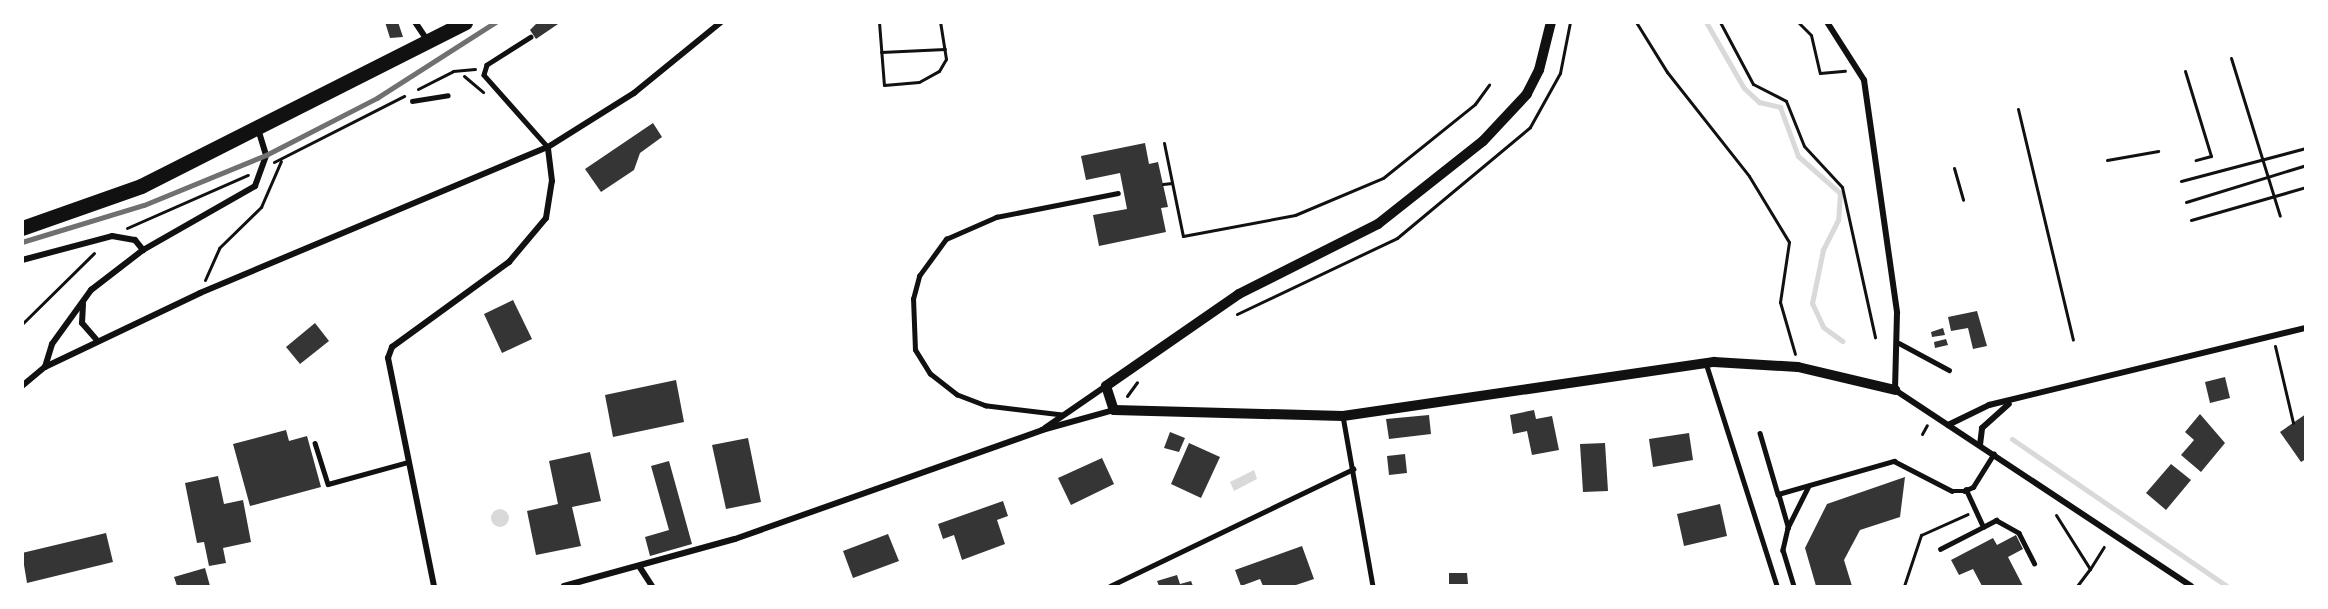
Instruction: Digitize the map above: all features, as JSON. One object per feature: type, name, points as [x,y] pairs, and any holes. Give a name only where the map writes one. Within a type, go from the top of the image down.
[{"type":"main road","points":[[22,228],[112,199],[259,132],[430,44],[465,22]]},
{"type":"street","points":[[415,22],[430,44]]},
{"type":"street","points":[[22,386],[45,366],[96,339],[548,147],[634,93],[721,22]]},
{"type":"street","points":[[1042,430],[1239,294],[1378,224],[1412,200],[1484,141],[1527,94],[1539,70],[1551,22]]},
{"type":"street","points":[[1827,22],[1852,68],[1864,80],[1899,343],[1895,390]]},
{"type":"street","points":[[45,366],[52,344],[83,301],[143,250],[249,191],[260,180],[266,164],[259,132]]},
{"type":"street","points":[[434,586],[388,358],[392,347],[509,262],[546,218],[552,181],[548,147]]},
{"type":"street","points":[[22,260],[112,236],[135,240],[143,250]]},
{"type":"street","points":[[83,301],[82,323],[96,339]]},
{"type":"street","points":[[1948,425],[1989,405],[2010,403],[2306,328]]},
{"type":"street","points":[[564,586],[735,539],[1042,430],[1115,410],[1343,416],[1476,401],[1710,363],[1797,367],[1895,390],[2191,586]]},
{"type":"street","points":[[1106,386],[1115,410]]},
{"type":"street","points":[[1980,445],[1982,428],[2010,403]]},
{"type":"street","points":[[639,566],[652,586]]},
{"type":"lane","points":[[531,37],[487,65],[484,75],[548,147]]},
{"type":"lane","points":[[412,101],[448,94]]},
{"type":"lane","points":[[1062,415],[986,406],[957,395],[930,374],[915,350],[913,299],[919,276],[946,239],[996,217],[1118,193]]},
{"type":"lane","points":[[1899,343],[1949,370]]},
{"type":"lane","points":[[1710,363],[1777,586]]},
{"type":"lane","points":[[1343,416],[1373,586]]},
{"type":"lane","points":[[1760,433],[1788,528]]},
{"type":"lane","points":[[315,443],[328,484],[408,462]]},
{"type":"lane","points":[[1778,495],[1894,461],[1952,491],[1966,490],[1994,454]]},
{"type":"lane","points":[[1110,586],[1353,469]]},
{"type":"lane","points":[[1794,586],[1783,550],[1788,528],[1809,486]]},
{"type":"lane","points":[[1966,490],[1983,527]]},
{"type":"lane","points":[[1940,549],[1996,520],[2019,533],[2034,563]]},
{"type":"path","points":[[879,22],[884,85],[910,84],[939,71],[946,48],[940,22]]},
{"type":"path","points":[[1636,22],[1667,72],[1749,176],[1789,242],[1780,302],[1797,367]]},
{"type":"path","points":[[1720,22],[1753,84],[1786,101],[1804,146],[1842,187],[1875,337]]},
{"type":"path","points":[[1798,22],[1811,35],[1820,73],[1833,75],[1852,68]]},
{"type":"path","points":[[881,52],[946,48]]},
{"type":"path","points":[[2231,58],[2280,216]]},
{"type":"path","points":[[266,164],[281,160],[453,71],[471,66],[484,75]]},
{"type":"path","points":[[2185,71],[2211,156],[2196,160]]},
{"type":"path","points":[[1164,143],[1183,236],[1295,215],[1383,178],[1475,104],[1489,85]]},
{"type":"path","points":[[2018,109],[2073,340]]},
{"type":"path","points":[[2181,181],[2306,148]]},
{"type":"path","points":[[2107,160],[2158,151]]},
{"type":"path","points":[[200,293],[219,248],[261,207],[281,160]]},
{"type":"path","points":[[2186,202],[2306,165]]},
{"type":"path","points":[[1954,168],[1963,200]]},
{"type":"path","points":[[22,324],[112,236],[248,175],[260,180]]},
{"type":"path","points":[[1163,184],[1172,183]]},
{"type":"path","points":[[2192,220],[2306,187]]},
{"type":"path","points":[[2274,343],[2294,423]]},
{"type":"path","points":[[1115,410],[1142,375]]},
{"type":"path","points":[[1904,586],[1921,535],[1975,510]]},
{"type":"path","points":[[2056,514],[2090,569]]},
{"type":"path","points":[[2077,586],[2104,547]]},
{"type":"shaded area","points":[[1254,470],[1257,479],[1234,491],[1230,482]]},
{"type":"shaded area","points":[[500,509],[506,512],[509,518],[506,524],[500,527],[494,524],[491,518],[494,512]]},
{"type":"building","points":[[385,22],[398,22],[403,37],[390,38]]},
{"type":"building","points":[[538,22],[561,22],[536,39],[530,30]]},
{"type":"building","points":[[653,123],[662,137],[640,153],[634,170],[601,192],[585,169]]},
{"type":"building","points":[[1145,143],[1149,164],[1158,162],[1168,207],[1161,208],[1166,232],[1099,246],[1093,215],[1127,209],[1120,173],[1086,180],[1081,156]]},
{"type":"building","points":[[513,300],[532,339],[502,353],[484,314]]},
{"type":"building","points":[[1977,311],[1987,346],[1973,349],[1968,328],[1951,331],[1948,317]]},
{"type":"building","points":[[315,323],[329,341],[300,364],[286,347]]},
{"type":"building","points":[[1943,328],[1945,335],[1932,337],[1931,332]]},
{"type":"building","points":[[1946,339],[1948,345],[1935,348],[1934,342]]},
{"type":"building","points":[[2225,377],[2230,398],[2210,403],[2205,382]]},
{"type":"building","points":[[676,380],[684,422],[613,437],[605,395]]},
{"type":"building","points":[[1534,410],[1536,419],[1552,416],[1559,450],[1532,455],[1527,431],[1513,434],[1510,415]]},
{"type":"building","points":[[2200,414],[2225,443],[2201,472],[2181,455],[2194,440],[2185,432]]},
{"type":"building","points":[[2306,414],[2306,459],[2301,462],[2280,432]]},
{"type":"building","points":[[1429,415],[1431,434],[1389,439],[1386,419]]},
{"type":"building","points":[[286,430],[289,441],[307,436],[321,487],[250,506],[233,444]]},
{"type":"building","points":[[1170,432],[1185,438],[1179,452],[1164,448]]},
{"type":"building","points":[[1689,433],[1693,460],[1653,467],[1649,439]]},
{"type":"building","points":[[748,438],[761,502],[726,509],[712,445]]},
{"type":"building","points":[[1189,443],[1220,457],[1201,498],[1171,484]]},
{"type":"building","points":[[1605,443],[1608,491],[1583,492],[1580,444]]},
{"type":"building","points":[[590,452],[601,501],[572,507],[581,546],[536,555],[527,511],[558,504],[549,461]]},
{"type":"building","points":[[1405,454],[1407,473],[1389,475],[1387,456]]},
{"type":"building","points":[[1102,458],[1114,484],[1071,505],[1058,478]]},
{"type":"building","points":[[669,461],[692,544],[650,556],[645,537],[669,530],[651,466]]},
{"type":"building","points":[[2171,464],[2191,480],[2166,510],[2146,493]]},
{"type":"building","points":[[218,476],[224,504],[243,500],[251,542],[223,548],[226,563],[209,566],[204,542],[197,543],[185,483]]},
{"type":"building","points":[[1905,477],[1900,517],[1860,530],[1844,560],[1852,586],[1816,586],[1805,548],[1827,504]]},
{"type":"building","points":[[1003,501],[1008,516],[997,520],[1005,544],[962,560],[954,535],[943,539],[938,524]]},
{"type":"building","points":[[1720,504],[1727,536],[1684,546],[1677,514]]},
{"type":"building","points":[[106,533],[113,562],[27,583],[22,553]]},
{"type":"building","points":[[888,534],[899,561],[853,578],[843,551]]},
{"type":"building","points":[[2016,535],[2023,549],[2008,557],[2023,586],[1982,586],[1973,569],[1959,575],[1951,560],[1993,538],[1997,545]]},
{"type":"building","points":[[1302,546],[1314,579],[1293,586],[1263,586],[1260,579],[1241,586],[1235,570]]},
{"type":"building","points":[[205,568],[210,586],[177,586],[174,577]]},
{"type":"building","points":[[1449,573],[1467,573],[1468,584],[1449,584]]},
{"type":"building","points":[[1177,575],[1180,584],[1191,581],[1193,586],[1159,586],[1157,581]]},
{"type":"waterway","points":[[1706,22],[1744,88],[1759,102],[1780,107],[1798,156],[1840,193],[1838,220],[1823,250],[1812,303],[1823,327],[1842,341]]},
{"type":"waterway","points":[[2012,439],[2227,586]]},
{"type":"railway","points":[[22,242],[144,205],[266,155],[377,98],[496,22]]}]
